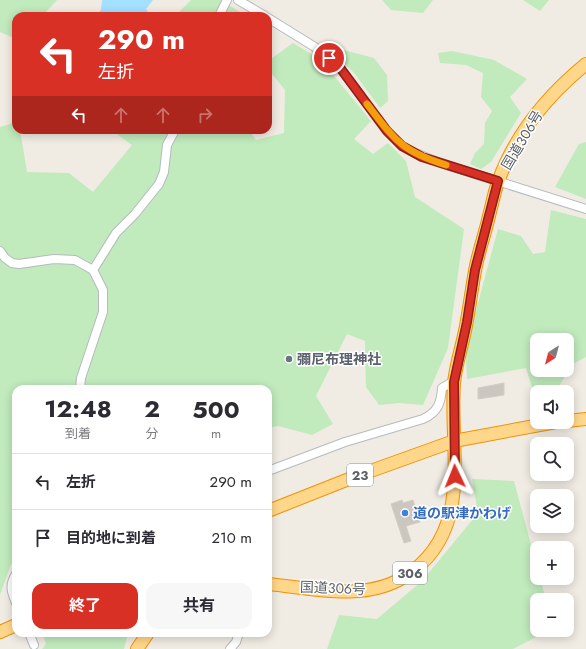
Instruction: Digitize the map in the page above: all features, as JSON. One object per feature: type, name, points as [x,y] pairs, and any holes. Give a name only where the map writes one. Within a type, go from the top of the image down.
[{"type":"highway","name":"国道306号","points":[[272,584],[334,591],[364,590],[391,584],[412,571],[432,552],[444,534],[454,498],[454,382],[467,322],[475,270],[498,181],[512,153],[534,117],[554,93],[586,64]]},
{"type":"highway","points":[[574,420],[586,419]]},
{"type":"highway","name":"23","points":[[272,510],[354,477],[454,441],[530,427]]},
{"type":"highway","points":[[137,649],[145,637]]},
{"type":"street","points":[[221,12],[227,0]]},
{"type":"street","points":[[238,0],[258,12]]},
{"type":"street","points":[[272,20],[318,48],[338,65],[387,131],[402,146],[422,157],[586,209]]},
{"type":"street","points":[[93,270],[116,234],[135,214],[159,184],[164,172],[167,145],[173,134]]},
{"type":"street","points":[[0,251],[4,258],[12,263],[19,264],[54,259],[75,260],[93,270],[103,290],[103,312],[81,378],[80,385]]},
{"type":"street","points":[[272,469],[345,442],[423,419],[431,414],[442,401],[442,388],[454,382]]},
{"type":"street","points":[[31,637],[34,644]]},
{"type":"street","points":[[230,649],[236,642],[238,637]]},
{"type":"green space","points":[[0,0],[57,0],[46,12],[12,12],[12,37],[0,32]]},
{"type":"green space","points":[[191,0],[221,0],[240,12],[179,12]]},
{"type":"green space","points":[[382,0],[433,0],[423,13],[391,10]]},
{"type":"green space","points":[[523,0],[549,0],[540,11]]},
{"type":"green space","points":[[293,43],[321,60],[371,121],[354,139],[373,154],[388,143],[406,161],[415,197],[464,229],[448,348],[423,405],[399,403],[379,405],[366,387],[365,341],[347,334],[316,396],[333,424],[312,435],[278,426],[272,427],[272,385],[12,385],[12,564],[0,595],[0,127],[12,123],[12,134],[21,134],[27,172],[69,173],[93,192],[132,145],[117,134],[252,134],[256,140],[284,133],[285,90],[272,74],[272,58]]},
{"type":"green space","points":[[332,47],[374,58],[387,75],[388,101],[380,108],[355,74],[331,50]]},
{"type":"green space","points":[[452,51],[494,60],[527,79],[510,97],[521,113],[491,162],[481,169],[470,164],[475,153],[484,144],[485,123],[492,111],[481,97],[483,73],[466,65],[440,63],[438,53]]},
{"type":"green space","points":[[586,142],[586,199],[555,187],[579,144]]},
{"type":"green space","points":[[551,210],[586,219],[586,357],[574,363],[574,333],[530,333],[530,377],[565,377],[560,385],[531,385],[526,368],[467,379],[466,356],[475,314],[498,229],[521,236],[533,254],[545,252]]},
{"type":"green space","points":[[472,479],[514,481],[530,541],[530,585],[542,585],[544,593],[530,593],[530,637],[536,637],[513,649],[327,649],[339,615],[377,619],[422,581],[478,513]]},
{"type":"green space","points":[[44,637],[127,637],[124,649],[42,649],[46,644]]},
{"type":"water","points":[[102,0],[153,0],[146,9],[148,12],[99,12],[101,10]]},
{"type":"building","points":[[504,383],[504,395],[478,399],[478,388]]},
{"type":"building","name":"道の駅津かわげ","points":[[402,500],[403,503],[413,500],[420,522],[406,526],[411,541],[404,543],[391,504]]},
{"type":"slow traffic","points":[[367,104],[387,131],[402,146],[422,157],[446,165]]},
{"type":"place","name":"彌尼布理神社","points":[[289,359]]},
{"type":"place","name":"道の駅津かわげ","points":[[405,513]]},
{"type":"route","points":[[329,58],[338,65],[387,131],[402,146],[422,157],[498,181],[475,270],[467,322],[454,382],[455,476]]}]
